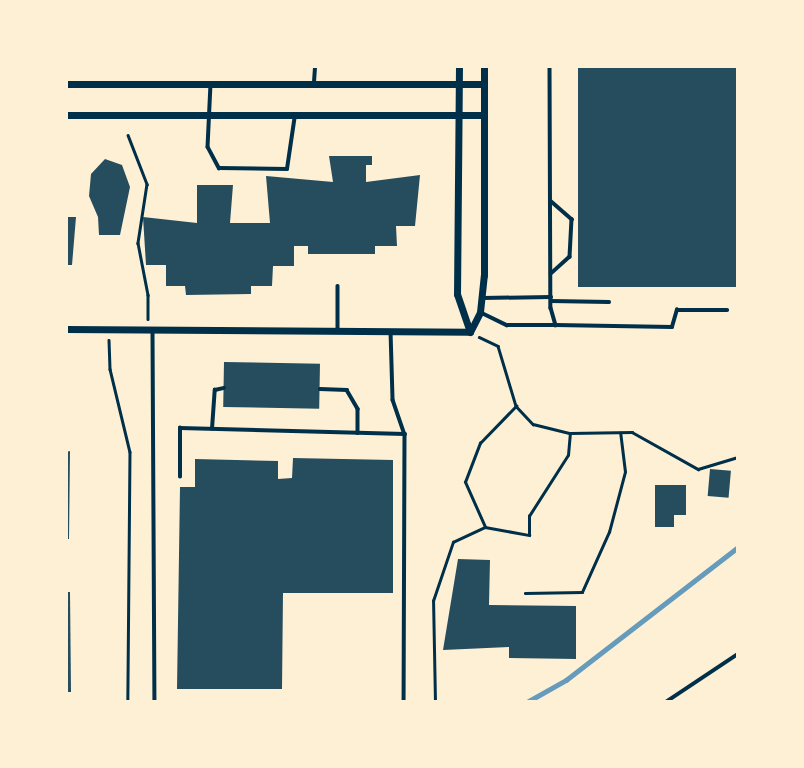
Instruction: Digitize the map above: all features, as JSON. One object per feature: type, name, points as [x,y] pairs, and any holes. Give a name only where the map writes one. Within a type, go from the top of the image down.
[{"type":"street","points":[[459,66],[457,294],[470,332]]},
{"type":"street","points":[[470,332],[480,312],[482,298],[484,66]]},
{"type":"street","points":[[66,85],[484,85]]},
{"type":"street","points":[[66,115],[484,115]]},
{"type":"street","points":[[66,329],[470,332]]},
{"type":"lane","points":[[314,85],[315,66]]},
{"type":"lane","points":[[550,66],[551,299],[556,325]]},
{"type":"lane","points":[[211,85],[208,147],[219,168],[287,169],[295,115]]},
{"type":"lane","points":[[551,201],[572,219],[570,257],[551,274]]},
{"type":"lane","points":[[338,286],[338,331]]},
{"type":"lane","points":[[482,298],[609,302]]},
{"type":"lane","points":[[480,312],[507,325],[672,327],[677,310],[727,310]]},
{"type":"lane","points":[[153,329],[155,702]]},
{"type":"lane","points":[[391,331],[393,400],[405,434],[404,702]]},
{"type":"lane","points":[[212,429],[215,390],[224,388]]},
{"type":"lane","points":[[320,389],[347,390],[358,409],[358,433]]},
{"type":"lane","points":[[180,477],[180,428],[405,434]]},
{"type":"lane","points":[[666,702],[737,654]]},
{"type":"path","points":[[128,135],[147,184],[138,243],[148,295],[148,319]]},
{"type":"path","points":[[108,329],[110,369],[130,452],[128,702]]},
{"type":"path","points":[[470,332],[498,346],[516,406],[533,424],[570,433],[632,432],[698,469],[737,457]]},
{"type":"path","points":[[485,527],[465,482],[480,443],[516,406]]},
{"type":"path","points":[[435,702],[433,601],[453,542],[485,527],[529,535],[530,516],[568,455],[570,433]]},
{"type":"path","points":[[525,593],[582,592],[610,533],[625,472],[620,433]]},
{"type":"building","points":[[578,66],[738,66],[738,287],[578,287]]},
{"type":"building","points":[[329,156],[372,156],[372,165],[366,165],[366,182],[420,175],[415,226],[396,226],[397,246],[375,246],[375,254],[308,254],[308,246],[294,246],[294,266],[273,266],[272,286],[251,286],[251,294],[186,295],[185,286],[166,286],[166,265],[146,265],[143,217],[197,223],[197,185],[233,185],[230,223],[270,223],[266,176],[333,182]]},
{"type":"building","points":[[105,159],[122,165],[130,187],[120,235],[99,235],[98,217],[89,196],[91,174]]},
{"type":"building","points":[[66,217],[76,217],[72,265],[66,265]]},
{"type":"building","points":[[224,362],[320,364],[319,409],[223,407]]},
{"type":"building","points":[[70,451],[69,539],[66,539],[66,452]]},
{"type":"building","points":[[293,458],[393,460],[393,593],[283,593],[282,689],[177,689],[180,487],[195,487],[195,459],[278,461],[278,479],[292,478]]},
{"type":"building","points":[[710,469],[731,471],[729,498],[708,496]]},
{"type":"building","points":[[655,485],[686,485],[686,515],[674,515],[674,527],[655,527]]},
{"type":"building","points":[[458,559],[490,560],[489,605],[576,606],[576,659],[509,658],[509,647],[443,650]]},
{"type":"building","points":[[66,592],[70,592],[71,692],[66,692]]},
{"type":"waterway","points":[[527,702],[566,680],[738,547]]}]
